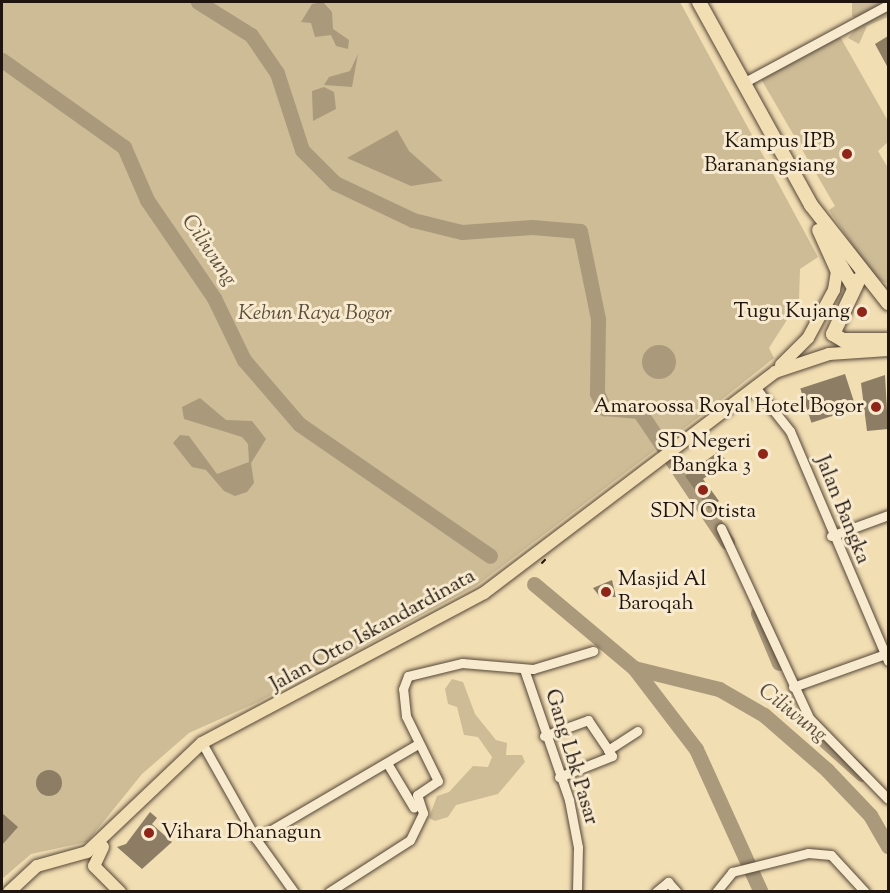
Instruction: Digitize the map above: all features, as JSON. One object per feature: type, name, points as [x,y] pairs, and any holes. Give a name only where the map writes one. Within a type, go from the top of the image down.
[{"type":"highway","points":[[690,2],[818,230],[858,281],[888,303]]},
{"type":"highway","points":[[699,2],[811,205],[858,281]]},
{"type":"highway","points":[[811,205],[818,230]]},
{"type":"highway","points":[[858,281],[833,334],[843,340],[885,342]]},
{"type":"main road","name":"Jalan Otto Iskandardinata","points":[[9,891],[37,866],[87,852],[202,743],[484,593],[754,388],[808,338],[834,290],[837,272],[818,230]]},
{"type":"main road","name":"Jalan Otto Iskandardinata","points":[[754,388],[810,358],[885,342]]},
{"type":"main road","points":[[114,827],[94,866],[120,891]]},
{"type":"street","points":[[743,83],[888,5]]},
{"type":"street","name":"Jalan Bangka","points":[[754,388],[790,431],[831,536],[887,658],[793,687]]},
{"type":"street","points":[[831,536],[888,515]]},
{"type":"street","points":[[721,528],[809,718],[888,799]]},
{"type":"street","points":[[329,891],[410,840],[420,818],[417,795],[438,781],[416,745],[403,700],[408,676],[462,663],[524,669],[592,651]]},
{"type":"street","name":"Gang Lbk Pasar","points":[[524,669],[559,777],[578,847],[577,891]]},
{"type":"street","points":[[544,736],[588,720],[612,756],[559,777]]},
{"type":"street","points":[[608,750],[637,731]]},
{"type":"street","points":[[202,743],[256,839],[294,891]]},
{"type":"street","points":[[256,839],[416,745]]},
{"type":"street","points":[[387,763],[420,818]]},
{"type":"street","points":[[716,891],[737,870],[759,862],[803,854],[831,855],[865,891]]},
{"type":"street","points":[[656,891],[668,882],[677,891]]},
{"type":"green space","name":"Kebun Raya Bogor","points":[[2,2],[680,2],[818,257],[800,269],[799,301],[769,348],[774,358],[716,404],[476,586],[258,702],[189,733],[142,774],[87,842],[31,854],[2,879]]},
{"type":"green space","points":[[852,2],[888,2],[888,17],[867,26],[859,44],[848,38],[862,21],[852,16]]},
{"type":"green space","name":"Kampus IPB Baranangsiang","points":[[838,33],[888,121],[888,142],[878,151],[888,168],[888,284],[873,276],[829,210],[835,206],[758,74]]},
{"type":"green space","points":[[452,679],[463,682],[475,714],[496,740],[507,743],[506,755],[522,755],[525,762],[498,794],[456,805],[448,817],[435,821],[429,818],[437,796],[449,792],[473,766],[488,767],[492,757],[478,737],[464,735],[457,707],[448,704],[445,689]]},
{"type":"shaded area","points":[[323,2],[332,12],[333,29],[349,40],[348,49],[336,46],[331,35],[315,37],[311,23],[301,22],[312,4]]},
{"type":"shaded area","points":[[358,54],[352,87],[324,85],[329,77],[350,71]]},
{"type":"shaded area","points":[[324,87],[334,92],[336,109],[313,121],[312,91]]},
{"type":"shaded area","points":[[397,130],[409,151],[443,181],[411,186],[347,158]]},
{"type":"shaded area","points":[[659,345],[671,350],[676,362],[671,374],[659,379],[647,374],[642,362],[647,350]]},
{"type":"shaded area","points":[[200,398],[226,420],[252,421],[266,439],[251,463],[254,483],[247,492],[235,496],[224,491],[206,470],[192,467],[173,443],[180,435],[189,436],[217,474],[249,462],[248,444],[242,437],[184,419],[182,407]]},
{"type":"building","points":[[888,36],[888,68],[875,44]]},
{"type":"building","points":[[845,374],[856,408],[811,423],[800,389]]},
{"type":"building","name":"Amaroossa Royal Hotel Bogor","points":[[885,375],[888,429],[867,431],[861,383]]},
{"type":"building","name":"SDN Otista","points":[[719,451],[727,462],[703,479],[719,501],[709,509],[685,476]]},
{"type":"building","name":"Masjid Al Baroqah","points":[[612,580],[616,597],[600,597],[593,588]]},
{"type":"building","points":[[49,770],[58,774],[62,783],[58,792],[49,796],[40,792],[36,783],[40,774]]},
{"type":"building","name":"Vihara Dhanagun","points":[[150,812],[157,818],[152,824],[172,842],[142,869],[117,847],[126,844]]},
{"type":"building","points":[[2,813],[18,827],[2,845]]},
{"type":"waterway","points":[[198,2],[251,35],[277,73],[302,150],[335,183],[413,220],[462,232],[532,227],[580,231],[598,319],[597,393],[604,408],[639,411],[727,542]]},
{"type":"waterway","name":"Ciliwung","points":[[2,60],[124,147],[147,200],[214,298],[244,360],[299,424],[490,556]]},
{"type":"waterway","name":"Ciliwung","points":[[534,584],[634,668],[719,689],[764,715],[827,770],[870,815],[888,846]]},
{"type":"waterway","points":[[758,613],[779,663]]},
{"type":"waterway","name":"Ciliwung","points":[[634,668],[696,749],[761,892]]},
{"type":"waterway","points":[[824,740],[862,774]]},
{"type":"tram line","points":[[542,563],[545,560]]},
{"type":"place","name":"Kampus IPB Baranangsiang","points":[[847,154]]},
{"type":"place","name":"Tugu Kujang","points":[[862,312]]},
{"type":"place","name":"Amaroossa Royal Hotel Bogor","points":[[876,407]]},
{"type":"place","name":"SD Negeri Bangka 3","points":[[763,454]]},
{"type":"place","name":"SDN Otista","points":[[703,490]]},
{"type":"place","name":"Masjid Al Baroqah","points":[[606,592]]},
{"type":"place","name":"Vihara Dhanagun","points":[[149,833]]}]
